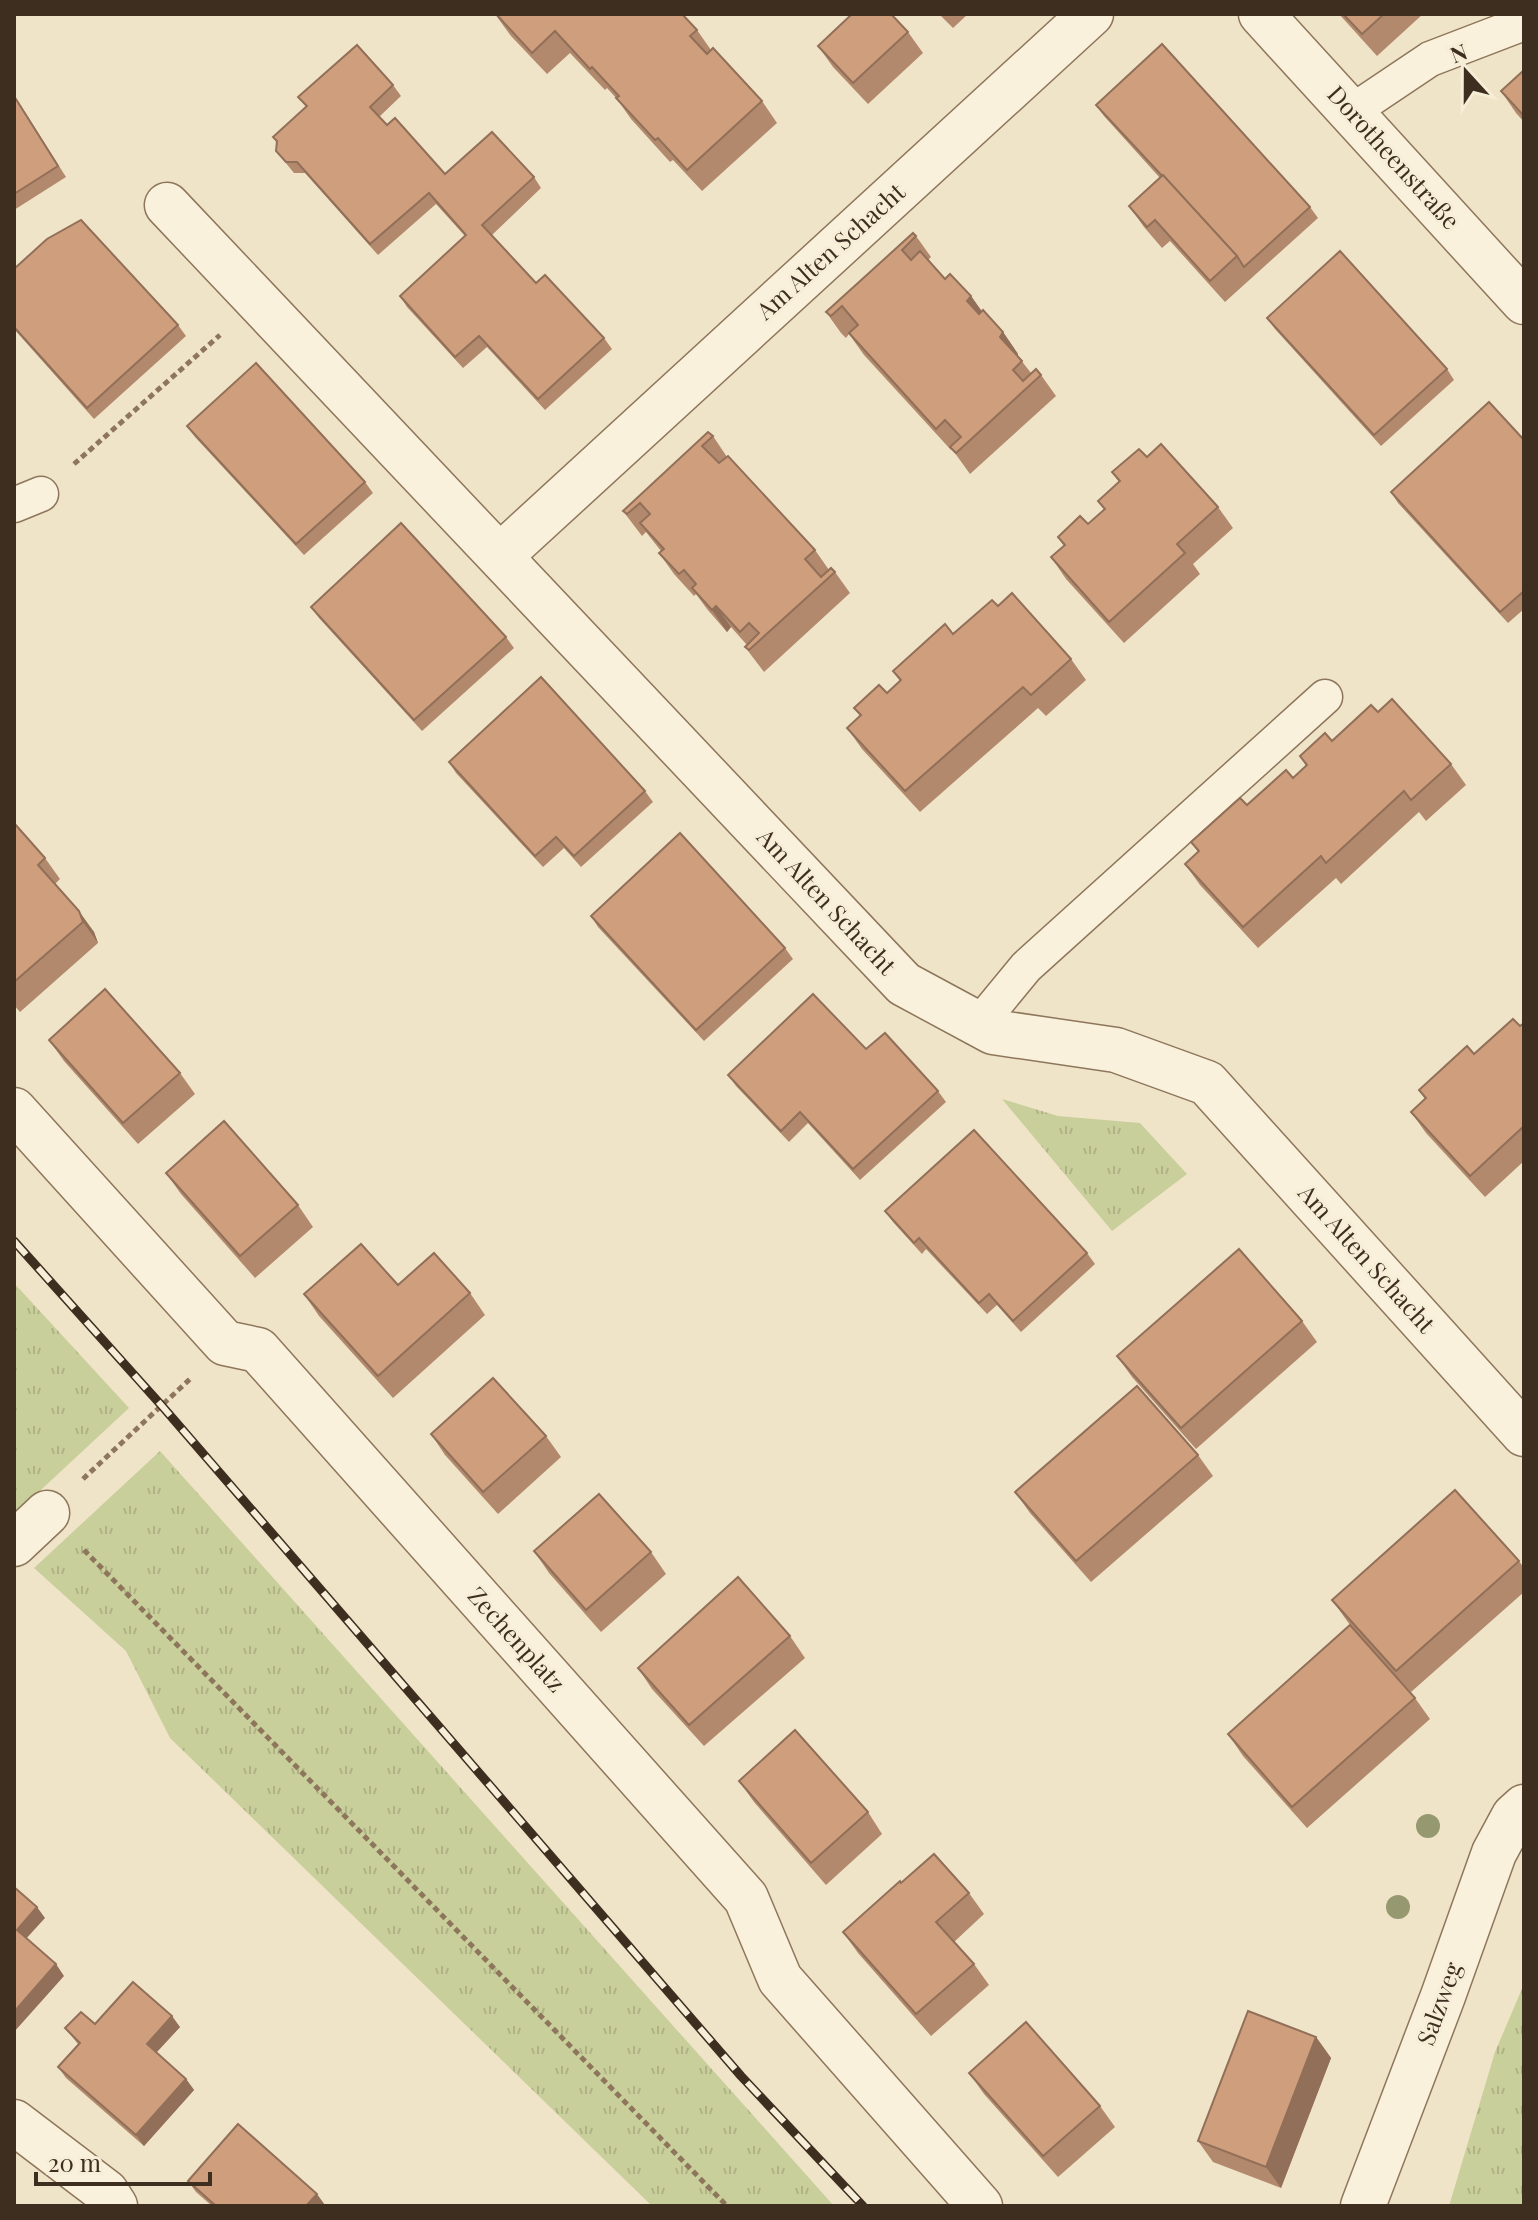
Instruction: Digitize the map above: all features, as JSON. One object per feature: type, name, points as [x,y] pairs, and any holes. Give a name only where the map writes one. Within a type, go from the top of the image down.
[{"type":"street","name":"Am Alten Schacht","points":[[500,556],[1091,14]]},
{"type":"street","name":"Dorotheenstraße","points":[[1261,14],[1524,302]]},
{"type":"street","name":"Am Alten Schacht","points":[[167,205],[904,984],[993,1032],[1116,1050],[1207,1083],[1524,1434]]},
{"type":"street","name":"Zechenplatz","points":[[14,1110],[225,1343],[258,1350],[746,1898],[780,1979],[980,2206]]},
{"type":"street","points":[[14,1544],[47,1513]]},
{"type":"street","name":"Salzweg","points":[[1363,2206],[1494,1853],[1514,1816],[1524,1807]]},
{"type":"street","points":[[14,2122],[106,2192],[115,2206]]},
{"type":"lane","points":[[1351,112],[1430,59],[1524,23]]},
{"type":"lane","points":[[979,1024],[1026,967],[1325,697]]},
{"type":"path","points":[[27,499],[258,301]]},
{"type":"path","points":[[187,1382],[47,1513],[727,2206]]},
{"type":"green space","points":[[1002,1099],[1058,1116],[1140,1123],[1187,1174],[1112,1231]]},
{"type":"green space","points":[[14,1283],[129,1408],[14,1515]]},
{"type":"green space","points":[[160,1451],[834,2206],[652,2206],[170,1738],[126,1651],[34,1568]]},
{"type":"green space","points":[[1524,1984],[1524,2206],[1449,2206],[1495,2052]]},
{"type":"building","points":[[496,14],[682,14],[697,30],[690,36],[707,54],[713,48],[762,101],[687,170],[658,138],[655,140],[616,98],[619,96],[555,31],[532,53]]},
{"type":"building","points":[[852,14],[891,14],[908,32],[853,83],[818,46]]},
{"type":"building","points":[[1343,14],[1384,14],[1362,34]]},
{"type":"building","points":[[1162,44],[1310,207],[1244,267],[1096,105]]},
{"type":"building","points":[[357,45],[393,85],[370,107],[387,125],[395,118],[445,174],[492,132],[534,177],[482,225],[536,283],[545,275],[604,338],[538,399],[479,336],[455,357],[400,296],[466,235],[429,193],[370,244],[297,162],[286,162],[276,151],[277,141],[273,137],[307,106],[298,97]]},
{"type":"building","points":[[1524,70],[1524,116],[1501,91]]},
{"type":"building","points":[[14,96],[58,166],[14,194]]},
{"type":"building","points":[[1163,175],[1237,256],[1210,281],[1155,220],[1147,227],[1129,206]]},
{"type":"building","points":[[81,220],[178,325],[87,408],[14,327],[14,269],[47,239]]},
{"type":"building","points":[[913,233],[916,236],[902,250],[911,260],[920,251],[945,279],[950,274],[971,296],[967,301],[979,314],[983,310],[1003,332],[1000,337],[1022,361],[1013,370],[1023,381],[1036,369],[1041,375],[956,453],[950,447],[961,437],[945,420],[936,429],[849,333],[858,325],[842,306],[831,316],[826,312]]},
{"type":"building","points":[[1340,251],[1447,369],[1374,435],[1267,318]]},
{"type":"building","points":[[256,363],[365,482],[296,544],[187,426]]},
{"type":"building","points":[[1489,402],[1524,440],[1524,591],[1500,612],[1391,492]]},
{"type":"building","points":[[708,432],[713,436],[702,446],[719,463],[728,456],[815,550],[805,559],[821,577],[831,568],[835,572],[749,650],[745,647],[759,633],[749,623],[740,632],[716,606],[712,610],[692,588],[696,584],[684,570],[679,574],[659,553],[664,549],[640,523],[650,514],[640,503],[627,514],[623,511]]},
{"type":"building","points":[[1161,444],[1218,507],[1177,544],[1185,553],[1109,622],[1051,557],[1065,545],[1058,537],[1080,516],[1088,524],[1105,509],[1098,501],[1120,481],[1112,472],[1139,449],[1147,457]]},
{"type":"building","points":[[401,523],[506,637],[414,720],[311,607]]},
{"type":"building","points":[[1012,593],[1071,659],[1031,695],[1023,687],[905,791],[847,728],[861,715],[854,708],[879,685],[887,693],[901,680],[893,671],[945,624],[953,634],[992,600],[998,606]]},
{"type":"building","points":[[541,677],[645,791],[574,856],[556,837],[535,856],[449,762]]},
{"type":"building","points":[[1392,699],[1451,764],[1411,800],[1404,791],[1326,863],[1321,856],[1243,927],[1185,864],[1199,851],[1191,842],[1240,798],[1247,805],[1286,770],[1293,778],[1307,765],[1300,756],[1325,733],[1332,741],[1371,705],[1378,712]]},
{"type":"building","points":[[14,823],[45,858],[38,865],[79,911],[83,922],[14,982]]},
{"type":"building","points":[[680,833],[785,948],[696,1030],[591,916]]},
{"type":"building","points":[[105,989],[180,1073],[123,1123],[49,1040]]},
{"type":"building","points":[[813,994],[866,1049],[885,1033],[938,1091],[853,1169],[800,1112],[781,1131],[728,1075]]},
{"type":"building","points":[[1513,1019],[1520,1026],[1524,1023],[1524,1126],[1470,1176],[1411,1112],[1426,1098],[1419,1090],[1467,1046],[1474,1054]]},
{"type":"building","points":[[224,1121],[298,1205],[240,1256],[166,1173]]},
{"type":"building","points":[[974,1130],[1087,1253],[1013,1321],[989,1294],[979,1303],[919,1238],[914,1243],[885,1211]]},
{"type":"building","points":[[361,1244],[398,1285],[434,1253],[470,1293],[378,1376],[304,1294]]},
{"type":"building","points":[[1239,1249],[1302,1321],[1181,1428],[1117,1356]]},
{"type":"building","points":[[493,1378],[546,1436],[483,1492],[431,1434]]},
{"type":"building","points":[[1137,1386],[1198,1455],[1076,1561],[1015,1492]]},
{"type":"building","points":[[1455,1490],[1519,1561],[1396,1671],[1332,1600]]},
{"type":"building","points":[[599,1494],[651,1552],[586,1610],[534,1551]]},
{"type":"building","points":[[738,1577],[790,1636],[689,1725],[638,1668]]},
{"type":"building","points":[[1350,1625],[1415,1698],[1292,1807],[1228,1734]]},
{"type":"building","points":[[795,1730],[868,1812],[811,1863],[739,1781]]},
{"type":"building","points":[[934,1854],[969,1893],[936,1922],[974,1964],[916,2014],[843,1932]]},
{"type":"building","points":[[14,1887],[37,1907],[17,1930],[56,1964],[14,2012]]},
{"type":"building","points":[[133,1982],[172,2016],[147,2044],[186,2079],[136,2135],[58,2067],[80,2043],[65,2028],[81,2012],[95,2024]]},
{"type":"building","points":[[1248,2011],[1316,2037],[1266,2167],[1198,2141]]},
{"type":"building","points":[[1026,2022],[1100,2106],[1043,2156],[969,2073]]},
{"type":"building","points":[[238,2124],[317,2194],[306,2206],[216,2206],[188,2181]]},
{"type":"railway","points":[[14,1241],[162,1406],[741,2076],[863,2206]]}]
